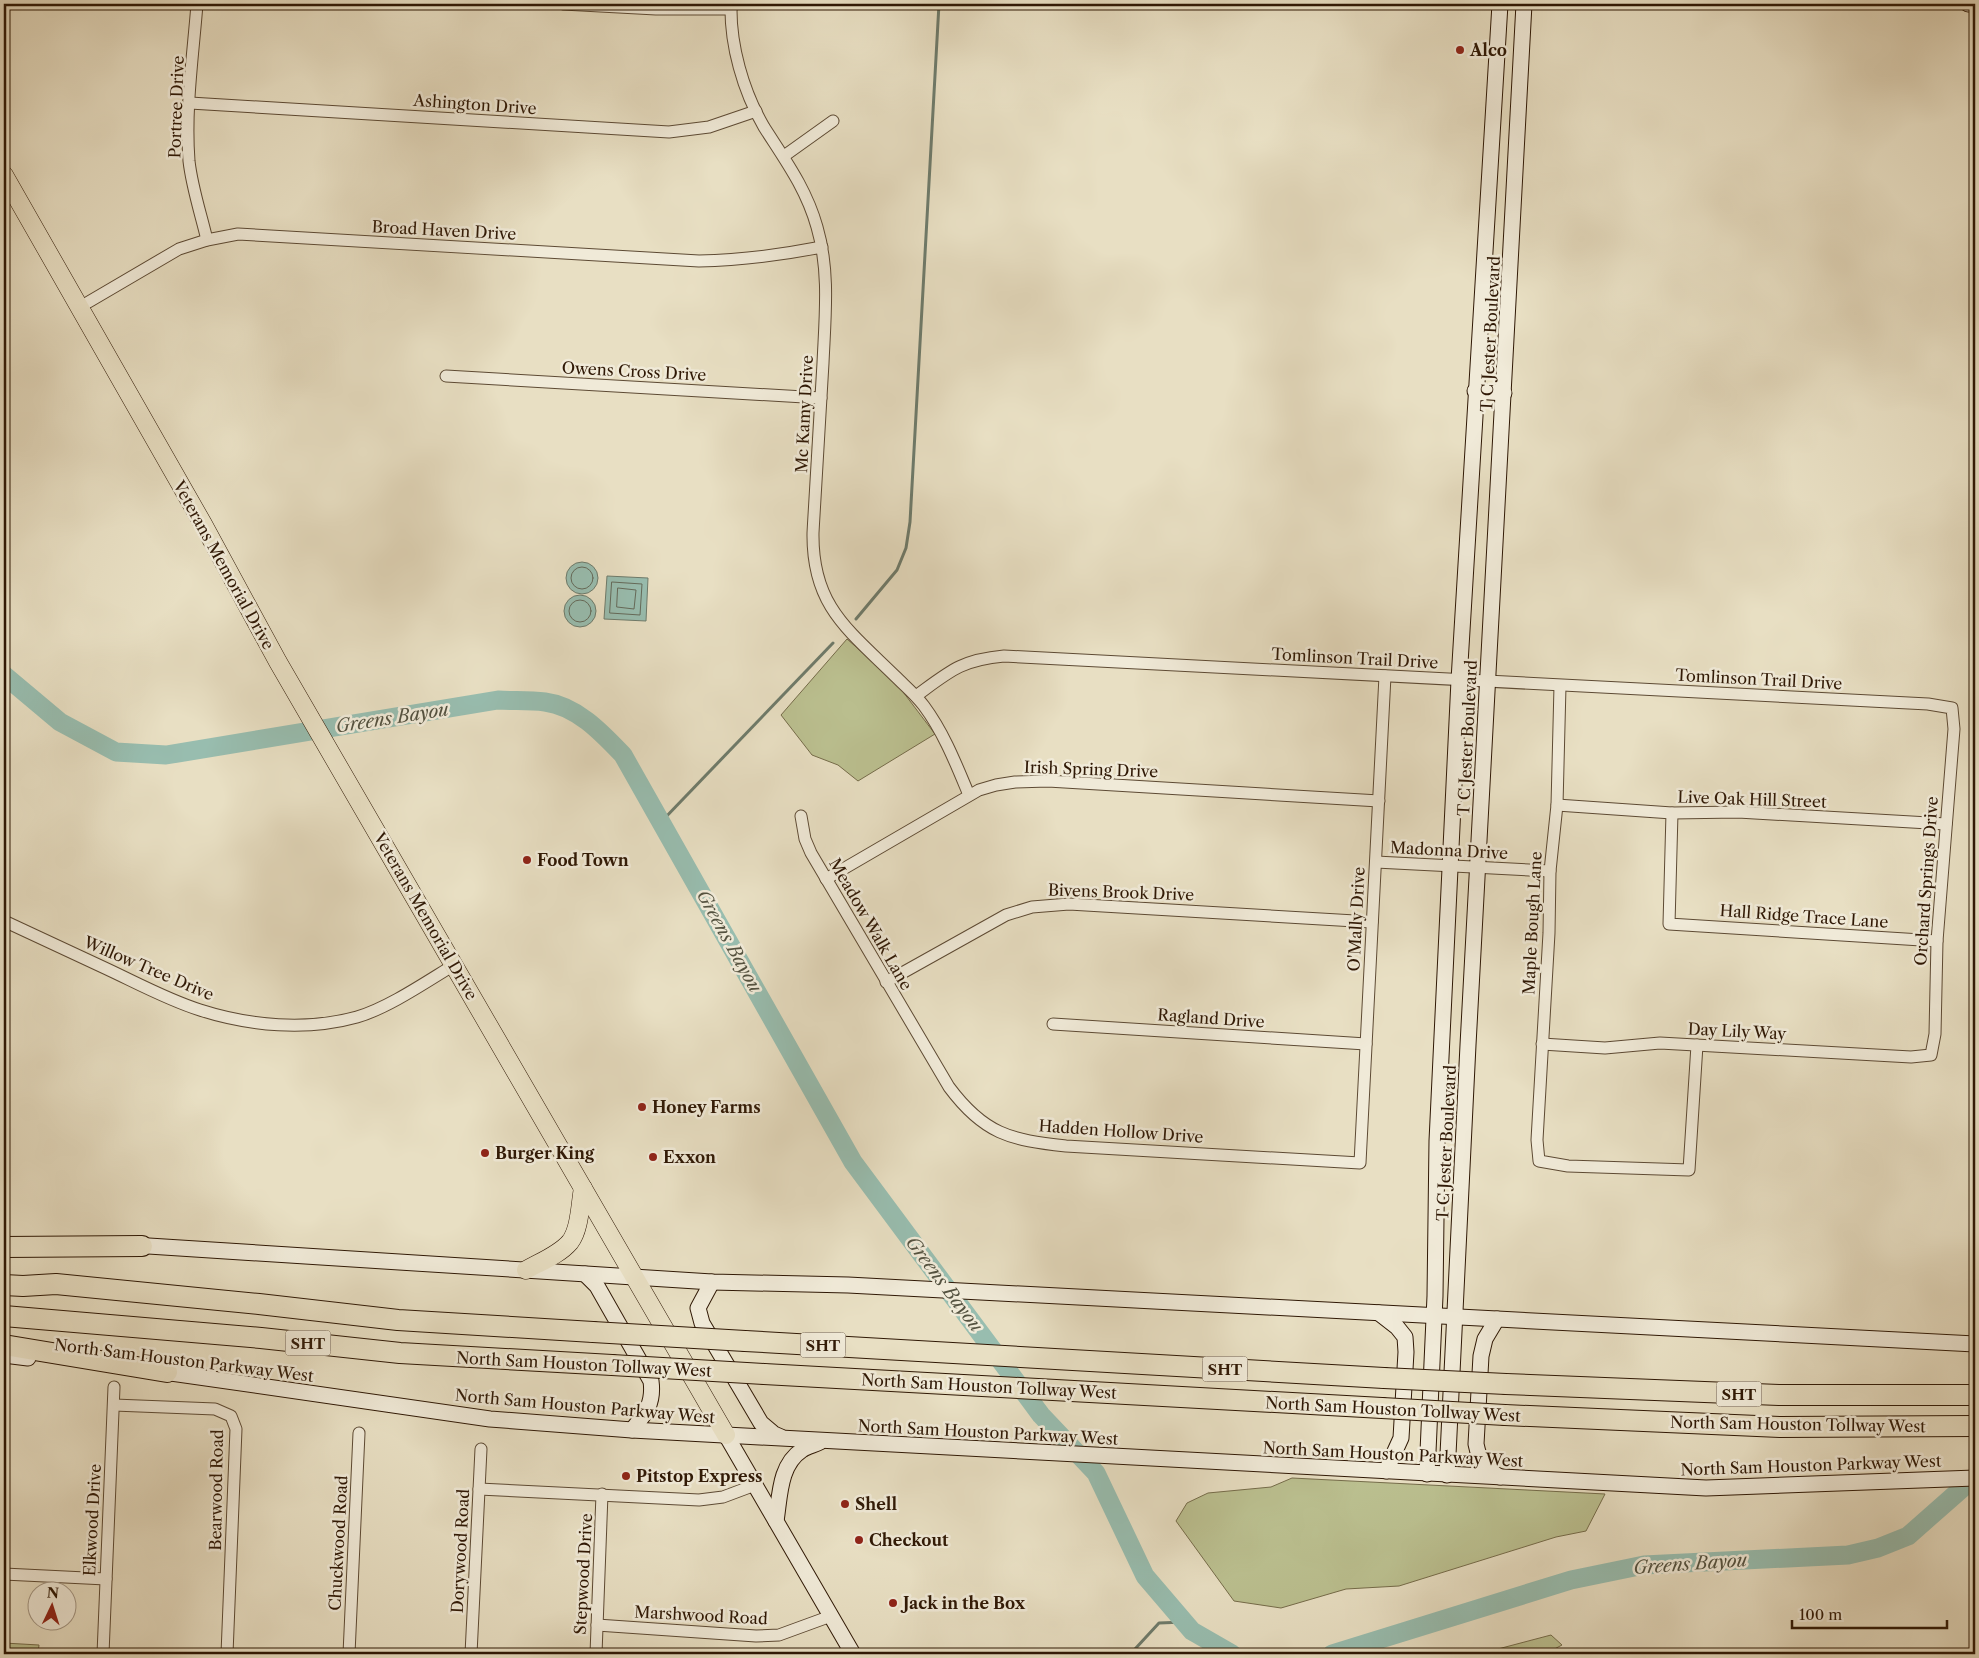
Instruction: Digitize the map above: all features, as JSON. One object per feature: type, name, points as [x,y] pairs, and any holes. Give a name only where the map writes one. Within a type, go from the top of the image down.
[{"type":"highway","points":[[4,1247],[142,1246]]},
{"type":"highway","name":"North Sam Houston Tollway West","points":[[4,1272],[32,1275],[56,1284]]},
{"type":"highway","name":"North Sam Houston Tollway West","points":[[4,1285],[56,1284],[398,1320],[1384,1378],[1779,1395],[1973,1395]]},
{"type":"highway","name":"North Sam Houston Tollway West","points":[[4,1316],[260,1338],[400,1353],[938,1384],[1505,1415],[1780,1427],[1975,1426]]},
{"type":"highway","points":[[4,1345],[167,1372]]},
{"type":"main road","name":"T C Jester Boulevard","points":[[1427,1474],[1434,1316],[1437,1141],[1459,680],[1500,4]]},
{"type":"main road","name":"T C Jester Boulevard","points":[[1447,1475],[1477,868],[1524,4]]},
{"type":"main road","points":[[1968,4],[1975,4]]},
{"type":"main road","points":[[1490,158],[1516,160]]},
{"type":"main road","name":"Veterans Memorial Drive","points":[[4,175],[301,701],[854,1654]]},
{"type":"main road","points":[[1476,391],[1504,393]]},
{"type":"main road","points":[[1441,1043],[1468,1045]]},
{"type":"main road","points":[[526,1270],[561,1250],[571,1241],[578,1222],[583,1188]]},
{"type":"main road","points":[[4,1238],[712,1282],[848,1284],[1975,1344]]},
{"type":"main road","points":[[585,1274],[597,1286],[651,1380],[653,1394],[644,1414],[632,1430]]},
{"type":"main road","points":[[712,1282],[698,1308],[702,1323],[761,1423],[774,1434],[783,1438]]},
{"type":"main road","points":[[1379,1313],[1398,1326],[1405,1337],[1406,1352],[1401,1438],[1386,1471]]},
{"type":"main road","points":[[1497,1319],[1485,1339],[1481,1356],[1476,1444],[1479,1458],[1486,1470],[1501,1477]]},
{"type":"main road","name":"North Sam Houston Parkway West","points":[[4,1355],[167,1372],[390,1406],[490,1418],[632,1430],[1706,1488],[1975,1478]]},
{"type":"main road","points":[[776,1521],[782,1478],[790,1462],[802,1450],[826,1440]]},
{"type":"street","name":"Portree Drive","points":[[197,4],[190,103],[191,172],[207,240]]},
{"type":"street","points":[[563,4],[656,10],[731,6]]},
{"type":"street","name":"Mc Kamy Drive","points":[[731,6],[737,54],[744,82],[756,111],[798,178],[809,203],[822,248],[826,295],[813,533],[814,562],[818,579],[834,612],[846,627],[916,696],[939,728],[969,795]]},
{"type":"street","name":"Ashington Drive","points":[[190,103],[669,132],[710,127],[756,111]]},
{"type":"street","points":[[784,156],[833,121]]},
{"type":"street","name":"Broad Haven Drive","points":[[80,307],[179,249],[207,240],[238,234],[699,261],[747,259],[822,248]]},
{"type":"street","name":"Owens Cross Drive","points":[[446,376],[821,398]]},
{"type":"street","name":"Tomlinson Trail Drive","points":[[916,696],[954,669],[968,662],[982,658],[1004,656],[1560,686],[1778,695],[1928,704],[1952,708]]},
{"type":"street","name":"O'Mally Drive","points":[[1360,1163],[1385,676]]},
{"type":"street","name":"Maple Bough Lane","points":[[1560,686],[1557,805],[1550,871],[1549,934],[1537,1140],[1539,1161],[1568,1166],[1689,1170],[1697,1046]]},
{"type":"street","name":"Orchard Springs Drive","points":[[1931,1055],[1935,1034],[1937,941],[1954,729],[1952,708]]},
{"type":"street","name":"Irish Spring Drive","points":[[826,879],[969,795],[996,785],[1031,780],[1379,801]]},
{"type":"street","name":"Live Oak Hill Street","points":[[1557,805],[1672,813],[1738,812],[1946,824]]},
{"type":"street","name":"Hall Ridge Trace Lane","points":[[1672,813],[1669,924],[1937,941]]},
{"type":"street","name":"Meadow Walk Lane","points":[[801,816],[805,839],[826,879],[924,1045]]},
{"type":"street","name":"Madonna Drive","points":[[1376,862],[1550,871]]},
{"type":"street","name":"Bivens Brook Drive","points":[[886,982],[1006,915],[1032,906],[1047,904],[1372,922]]},
{"type":"street","name":"Willow Tree Drive","points":[[4,921],[161,995],[199,1010],[256,1022],[313,1025],[359,1016],[388,1003],[454,965]]},
{"type":"street","name":"Ragland Drive","points":[[1053,1024],[1366,1044]]},
{"type":"street","name":"Day Lily Way","points":[[1542,1044],[1605,1048],[1660,1043],[1911,1057],[1931,1055]]},
{"type":"street","name":"Hadden Hollow Drive","points":[[924,1045],[949,1087],[970,1113],[995,1131],[1025,1140],[1066,1146],[1360,1163]]},
{"type":"street","name":"Elkwood Drive","points":[[103,1654],[114,1387]]},
{"type":"street","name":"Bearwood Road","points":[[114,1405],[215,1409],[231,1416],[236,1429],[227,1654]]},
{"type":"street","name":"Chuckwood Road","points":[[349,1654],[359,1433]]},
{"type":"street","name":"Dorywood Road","points":[[471,1654],[481,1449]]},
{"type":"street","points":[[479,1489],[699,1500],[723,1497],[755,1485]]},
{"type":"street","name":"Stepwood Drive","points":[[596,1654],[602,1494]]},
{"type":"street","points":[[4,1574],[106,1579]]},
{"type":"street","name":"Marshwood Road","points":[[597,1625],[756,1636],[786,1632],[831,1616]]},
{"type":"shaded area","points":[[847,639],[894,680],[935,734],[858,781],[838,765],[812,755],[781,715]]},
{"type":"shaded area","points":[[1292,1478],[1605,1494],[1586,1531],[1556,1537],[1399,1586],[1346,1589],[1281,1608],[1234,1601],[1176,1521],[1187,1503],[1208,1493],[1271,1487]]},
{"type":"shaded area","points":[[1551,1635],[1562,1645],[1545,1654],[1479,1654]]},
{"type":"shaded area","points":[[4,1643],[39,1645],[38,1654],[4,1654]]},
{"type":"water","points":[[582,562],[588,563],[593,567],[597,572],[597,584],[593,589],[588,593],[582,594],[576,593],[571,589],[567,584],[566,578],[567,572],[571,567],[576,563]]},
{"type":"water","points":[[607,576],[648,578],[646,621],[604,619]]},
{"type":"water","points":[[580,595],[586,596],[591,600],[595,605],[595,617],[591,622],[586,626],[580,627],[574,626],[569,622],[565,617],[564,611],[565,605],[569,600],[574,596]]},
{"type":"waterway","points":[[856,619],[897,570],[906,548],[910,522],[939,4]]},
{"type":"waterway","points":[[661,822],[833,643]]},
{"type":"waterway","name":"Greens Bayou","points":[[4,675],[60,722],[116,752],[166,755],[498,700],[545,702],[568,709],[588,722],[623,755],[853,1162],[1041,1415],[1096,1473],[1145,1576],[1192,1631],[1232,1654]]},
{"type":"waterway","name":"Greens Bayou","points":[[1332,1654],[1571,1580],[1644,1565],[1848,1555],[1878,1548],[1908,1536],[1975,1477]]},
{"type":"waterway","points":[[1126,1654],[1135,1649],[1159,1623],[1185,1622]]},
{"type":"place","name":"Alco","points":[[1460,50]]},
{"type":"place","name":"Food Town","points":[[527,860]]},
{"type":"place","name":"Honey Farms","points":[[642,1107]]},
{"type":"place","name":"Burger King","points":[[485,1153]]},
{"type":"place","name":"Exxon","points":[[653,1157]]},
{"type":"place","name":"Pitstop Express","points":[[626,1476]]},
{"type":"place","name":"Shell","points":[[845,1504]]},
{"type":"place","name":"Checkout","points":[[859,1540]]},
{"type":"place","name":"Jack in the Box","points":[[893,1603]]}]
